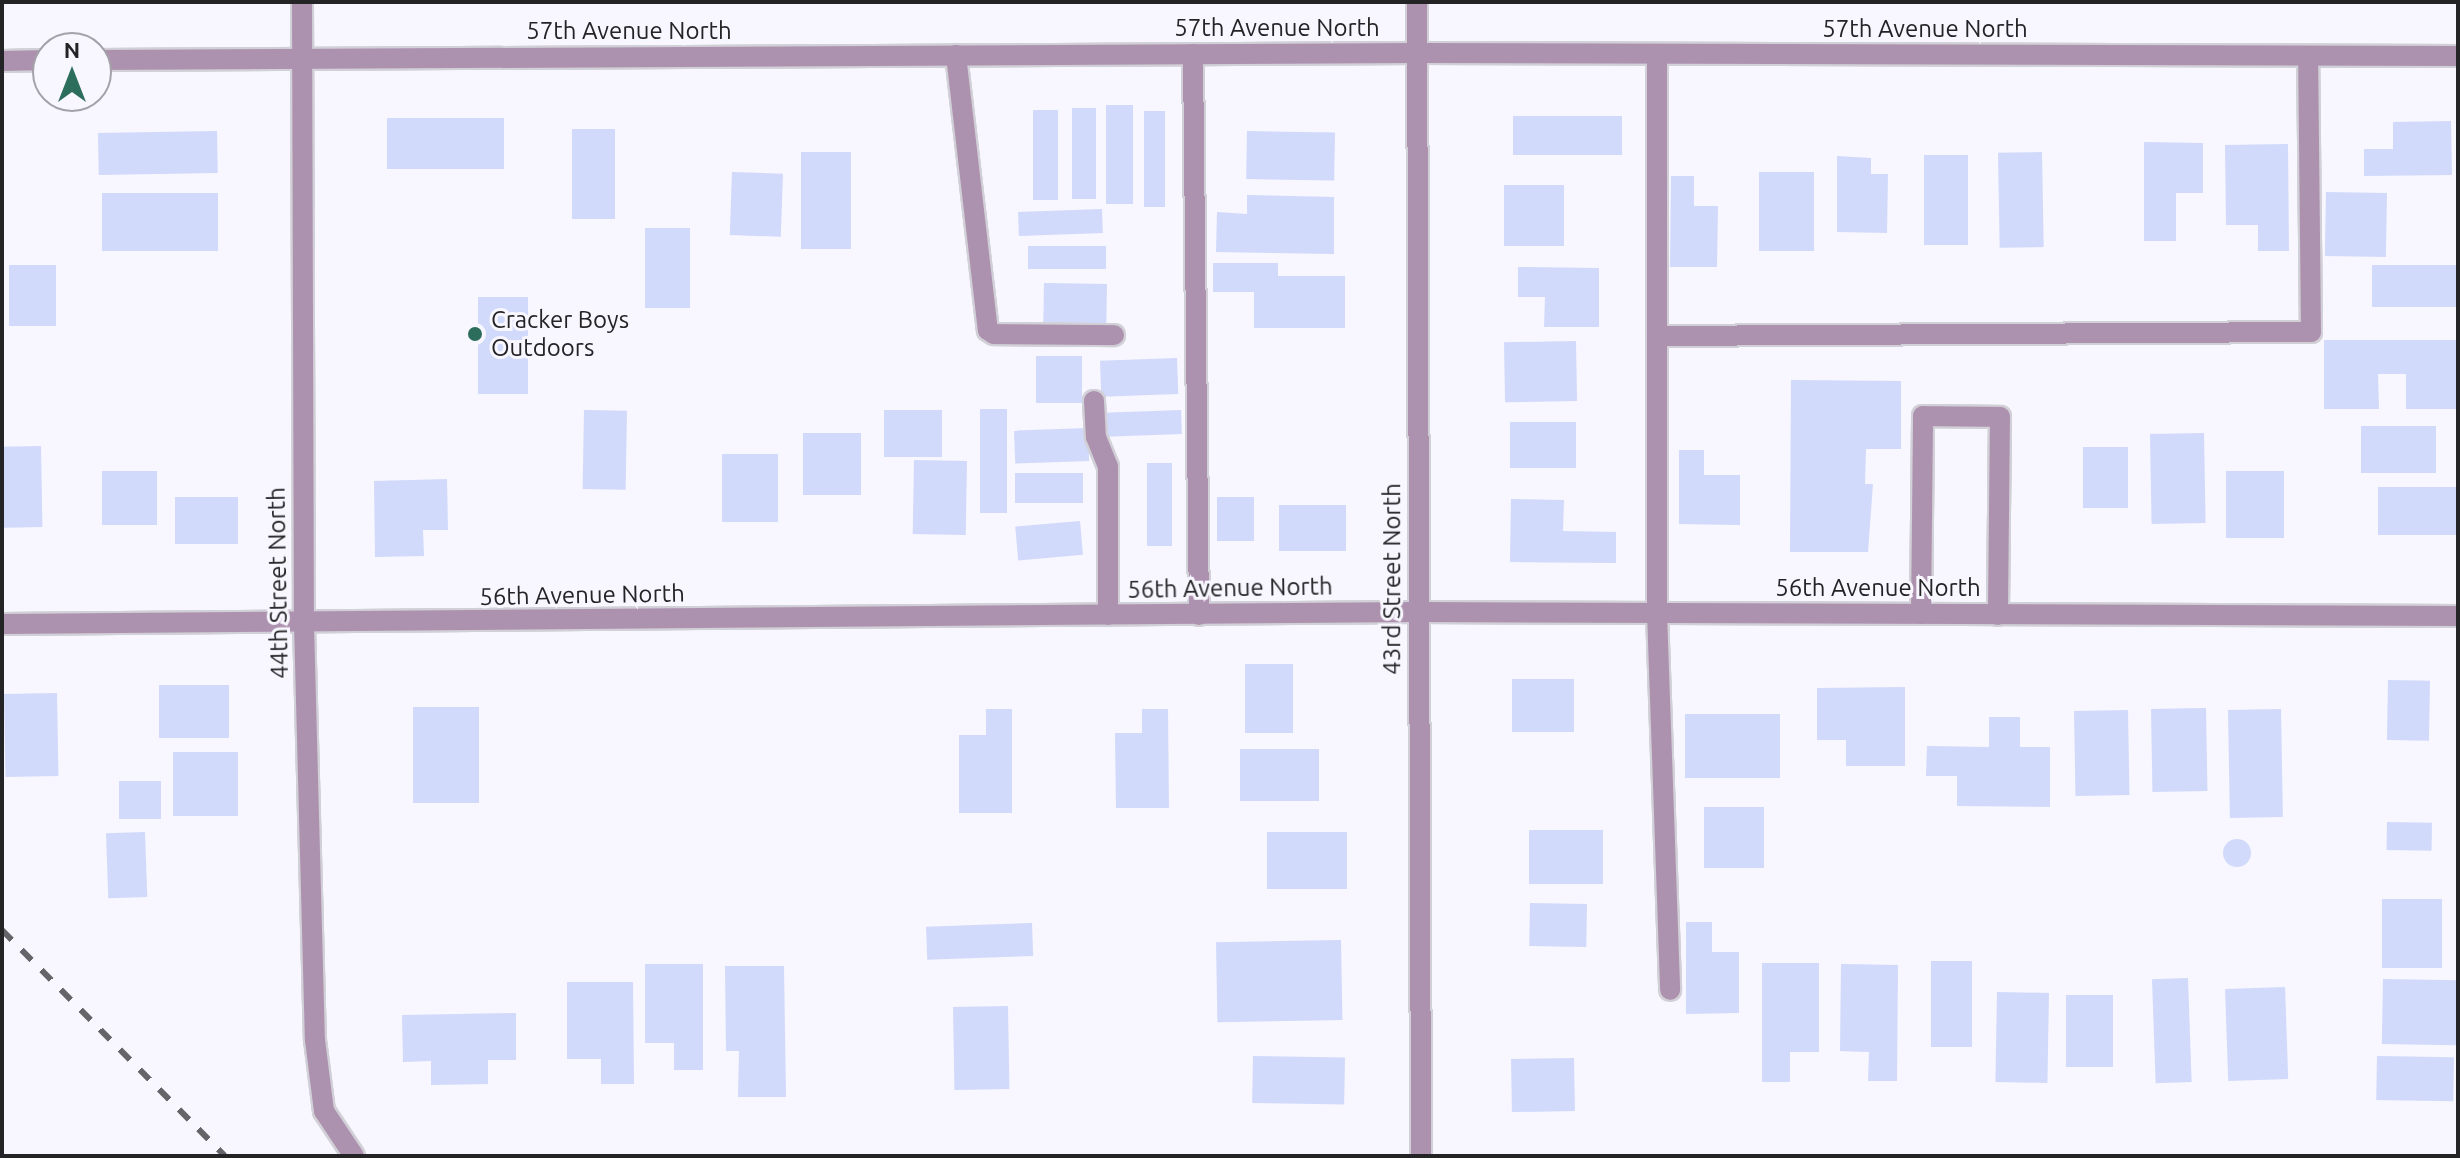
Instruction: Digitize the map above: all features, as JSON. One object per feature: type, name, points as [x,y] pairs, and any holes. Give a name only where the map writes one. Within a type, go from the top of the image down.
[{"type":"street","name":"44th Street North","points":[[302,2],[304,624],[315,1040],[324,1111],[353,1156]]},
{"type":"street","name":"43rd Street North","points":[[1417,2],[1421,1156]]},
{"type":"street","name":"57th Avenue North","points":[[112,60],[1417,53],[2458,56]]},
{"type":"street","points":[[1193,54],[1199,615]]},
{"type":"street","points":[[1657,54],[1657,613],[1670,990]]},
{"type":"street","points":[[956,55],[988,330],[994,334],[1114,335]]},
{"type":"street","points":[[1657,336],[2311,332],[2308,56]]},
{"type":"street","points":[[2,61],[32,60]]},
{"type":"street","points":[[1094,401],[1096,437],[1108,466],[1108,615]]},
{"type":"street","points":[[1921,614],[1923,416],[1939,416],[2000,417],[1998,615]]},
{"type":"street","name":"56th Avenue North","points":[[2,624],[304,624],[1417,612],[2458,616]]},
{"type":"building","points":[[1106,105],[1133,105],[1133,204],[1106,204]]},
{"type":"building","points":[[1072,108],[1096,108],[1096,199],[1072,199]]},
{"type":"building","points":[[1033,110],[1058,110],[1058,200],[1033,200]]},
{"type":"building","points":[[1144,111],[1165,111],[1165,207],[1144,207]]},
{"type":"building","points":[[1513,116],[1622,116],[1622,155],[1513,155]]},
{"type":"building","points":[[387,118],[504,118],[504,169],[387,169]]},
{"type":"building","points":[[2451,121],[2452,175],[2364,176],[2364,149],[2393,149],[2393,122]]},
{"type":"building","points":[[572,129],[615,129],[615,219],[572,219]]},
{"type":"building","points":[[217,131],[218,173],[99,175],[98,133]]},
{"type":"building","points":[[1247,131],[1335,133],[1334,181],[1246,179]]},
{"type":"building","points":[[2144,142],[2203,143],[2203,193],[2176,193],[2176,241],[2144,241]]},
{"type":"building","points":[[2288,144],[2289,251],[2258,251],[2258,225],[2226,225],[2225,145]]},
{"type":"building","points":[[801,152],[851,152],[851,249],[801,249]]},
{"type":"building","points":[[2042,152],[2044,247],[2000,248],[1998,153]]},
{"type":"building","points":[[1924,155],[1968,155],[1968,245],[1924,245]]},
{"type":"building","points":[[1837,156],[1871,158],[1871,174],[1888,174],[1887,233],[1837,232]]},
{"type":"building","points":[[732,172],[783,174],[781,237],[730,235]]},
{"type":"building","points":[[1759,172],[1814,172],[1814,251],[1759,251]]},
{"type":"building","points":[[1671,176],[1694,176],[1694,206],[1718,206],[1717,267],[1670,267]]},
{"type":"building","points":[[1504,185],[1564,185],[1564,246],[1504,246]]},
{"type":"building","points":[[2326,192],[2387,193],[2386,257],[2325,256]]},
{"type":"building","points":[[102,193],[218,193],[218,251],[102,251]]},
{"type":"building","points":[[1247,195],[1334,197],[1334,254],[1216,252],[1217,212],[1247,214]]},
{"type":"building","points":[[1102,209],[1103,233],[1019,236],[1018,212]]},
{"type":"building","points":[[645,228],[690,228],[690,308],[645,308]]},
{"type":"building","points":[[1028,246],[1106,246],[1106,269],[1028,269]]},
{"type":"building","points":[[1213,263],[1278,263],[1278,276],[1345,276],[1345,328],[1254,328],[1254,292],[1213,292]]},
{"type":"building","points":[[9,265],[56,265],[56,326],[9,326]]},
{"type":"building","points":[[2372,265],[2458,265],[2458,307],[2372,307]]},
{"type":"building","points":[[1518,267],[1599,268],[1599,327],[1544,327],[1545,297],[1518,297]]},
{"type":"building","points":[[1044,283],[1107,284],[1106,324],[1043,323]]},
{"type":"building","points":[[478,297],[528,297],[528,394],[478,394]]},
{"type":"building","points":[[2324,340],[2458,340],[2458,409],[2406,409],[2406,374],[2378,374],[2379,409],[2324,409]]},
{"type":"building","points":[[1576,341],[1577,401],[1505,402],[1504,342]]},
{"type":"building","points":[[1036,356],[1082,356],[1082,403],[1036,403]]},
{"type":"building","points":[[1177,358],[1178,394],[1101,397],[1100,361]]},
{"type":"building","points":[[1791,380],[1901,381],[1901,449],[1866,449],[1865,484],[1873,484],[1868,552],[1790,552]]},
{"type":"building","points":[[980,409],[1007,409],[1007,513],[980,513]]},
{"type":"building","points":[[584,410],[627,411],[626,490],[583,489]]},
{"type":"building","points":[[884,410],[942,410],[942,457],[884,457]]},
{"type":"building","points":[[1181,410],[1182,434],[1105,437],[1104,413]]},
{"type":"building","points":[[1510,422],[1576,422],[1576,468],[1510,468]]},
{"type":"building","points":[[2361,426],[2436,426],[2436,473],[2361,473]]},
{"type":"building","points":[[1088,428],[1089,461],[1015,464],[1014,431]]},
{"type":"building","points":[[803,433],[861,433],[861,495],[803,495]]},
{"type":"building","points":[[2204,433],[2206,523],[2152,524],[2150,434]]},
{"type":"building","points":[[41,446],[42,527],[3,528],[2,447]]},
{"type":"building","points":[[2083,447],[2128,447],[2128,508],[2083,508]]},
{"type":"building","points":[[1679,450],[1704,450],[1704,475],[1740,475],[1740,525],[1679,524]]},
{"type":"building","points":[[722,454],[778,454],[778,522],[722,522]]},
{"type":"building","points":[[914,460],[967,461],[966,535],[913,534]]},
{"type":"building","points":[[1147,463],[1172,463],[1172,546],[1147,546]]},
{"type":"building","points":[[102,471],[157,471],[157,525],[102,525]]},
{"type":"building","points":[[2226,471],[2284,471],[2284,538],[2226,538]]},
{"type":"building","points":[[1015,473],[1083,473],[1083,503],[1015,503]]},
{"type":"building","points":[[447,479],[448,530],[423,530],[424,556],[375,557],[374,481]]},
{"type":"building","points":[[2378,487],[2458,487],[2458,535],[2378,535]]},
{"type":"building","points":[[175,497],[238,497],[238,544],[175,544]]},
{"type":"building","points":[[1217,497],[1254,497],[1254,541],[1217,541]]},
{"type":"building","points":[[1511,499],[1564,500],[1563,531],[1616,532],[1616,563],[1510,562]]},
{"type":"building","points":[[1279,505],[1346,505],[1346,551],[1279,551]]},
{"type":"building","points":[[1080,521],[1083,555],[1018,561],[1015,527]]},
{"type":"building","points":[[1245,664],[1293,664],[1293,733],[1245,733]]},
{"type":"building","points":[[1512,679],[1574,679],[1574,732],[1512,732]]},
{"type":"building","points":[[2388,680],[2430,681],[2429,741],[2387,740]]},
{"type":"building","points":[[159,685],[229,685],[229,738],[159,738]]},
{"type":"building","points":[[1905,687],[1905,766],[1846,766],[1846,740],[1817,740],[1817,688]]},
{"type":"building","points":[[57,693],[58,776],[5,777],[4,694]]},
{"type":"building","points":[[413,707],[479,707],[479,803],[413,803]]},
{"type":"building","points":[[2206,708],[2207,791],[2152,792],[2151,709]]},
{"type":"building","points":[[986,709],[1012,709],[1012,813],[959,813],[959,735],[986,735]]},
{"type":"building","points":[[1142,709],[1168,709],[1169,808],[1116,808],[1115,733],[1142,733]]},
{"type":"building","points":[[2281,709],[2283,817],[2230,818],[2228,710]]},
{"type":"building","points":[[2128,710],[2129,795],[2075,796],[2074,711]]},
{"type":"building","points":[[1685,714],[1780,714],[1780,778],[1685,778]]},
{"type":"building","points":[[1989,717],[2020,717],[2020,747],[2050,747],[2050,807],[1957,806],[1957,776],[1926,776],[1927,746],[1989,747]]},
{"type":"building","points":[[1240,749],[1319,749],[1319,801],[1240,801]]},
{"type":"building","points":[[173,752],[238,752],[238,816],[173,816]]},
{"type":"building","points":[[119,781],[161,781],[161,819],[119,819]]},
{"type":"building","points":[[1704,807],[1764,807],[1764,868],[1704,868]]},
{"type":"building","points":[[2387,822],[2432,823],[2432,851],[2387,850]]},
{"type":"building","points":[[1529,830],[1603,830],[1603,884],[1529,884]]},
{"type":"building","points":[[145,832],[147,897],[108,898],[106,833]]},
{"type":"building","points":[[1267,832],[1347,832],[1347,889],[1267,889]]},
{"type":"building","points":[[2237,839],[2247,843],[2251,853],[2247,863],[2237,867],[2227,863],[2223,853],[2227,843]]},
{"type":"building","points":[[2382,899],[2442,899],[2442,968],[2382,968]]},
{"type":"building","points":[[1530,903],[1587,904],[1586,947],[1529,946]]},
{"type":"building","points":[[1686,922],[1712,922],[1712,952],[1739,952],[1739,1013],[1686,1014]]},
{"type":"building","points":[[1032,923],[1033,956],[927,960],[926,927]]},
{"type":"building","points":[[1341,940],[1342,1020],[1217,1022],[1216,942]]},
{"type":"building","points":[[1931,961],[1972,961],[1972,1047],[1931,1047]]},
{"type":"building","points":[[1762,963],[1819,963],[1819,1052],[1790,1052],[1790,1082],[1762,1082]]},
{"type":"building","points":[[645,964],[703,964],[703,1070],[674,1070],[674,1043],[645,1043]]},
{"type":"building","points":[[1841,964],[1898,965],[1897,1081],[1868,1081],[1869,1052],[1840,1051]]},
{"type":"building","points":[[725,966],[784,966],[786,1097],[738,1097],[739,1051],[726,1051]]},
{"type":"building","points":[[2188,978],[2192,1082],[2156,1083],[2152,979]]},
{"type":"building","points":[[2383,979],[2458,980],[2457,1045],[2382,1044]]},
{"type":"building","points":[[567,982],[633,982],[634,1084],[601,1084],[601,1059],[567,1059]]},
{"type":"building","points":[[2285,987],[2288,1079],[2228,1081],[2225,989]]},
{"type":"building","points":[[1997,992],[2049,993],[2047,1083],[1995,1082]]},
{"type":"building","points":[[2066,995],[2113,995],[2113,1067],[2066,1067]]},
{"type":"building","points":[[1008,1006],[1009,1089],[954,1090],[953,1007]]},
{"type":"building","points":[[516,1013],[516,1060],[488,1060],[488,1084],[431,1085],[431,1061],[403,1062],[402,1015]]},
{"type":"building","points":[[1253,1056],[1345,1058],[1344,1105],[1252,1103]]},
{"type":"building","points":[[2377,1056],[2454,1057],[2453,1101],[2376,1100]]},
{"type":"building","points":[[1574,1058],[1575,1111],[1512,1112],[1511,1059]]},
{"type":"railway","points":[[2,930],[225,1156]]},
{"type":"place","name":"Cracker Boys Outdoors","points":[[475,334]]}]
